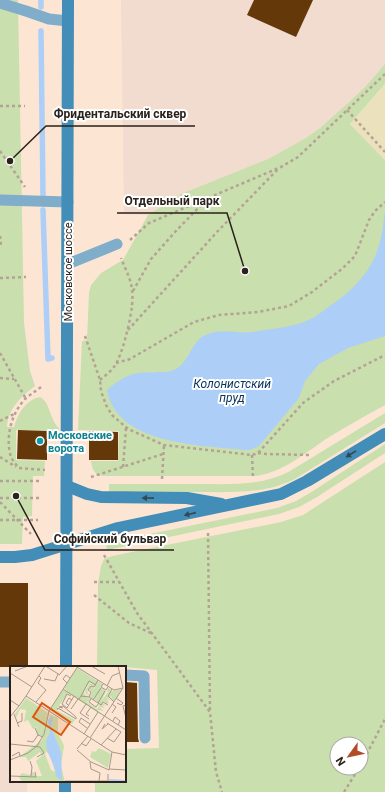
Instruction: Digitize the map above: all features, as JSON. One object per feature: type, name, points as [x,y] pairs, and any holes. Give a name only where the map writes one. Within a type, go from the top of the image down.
[{"type":"main road","name":"Московское шоссе","points":[[66,666],[68,0]]},
{"type":"main road","points":[[0,557],[32,555],[118,528],[281,494],[307,481],[385,434]]},
{"type":"main road","points":[[67,486],[87,494],[101,497],[187,498],[228,505]]},
{"type":"lane","points":[[0,3],[48,20],[68,21]]},
{"type":"lane","points":[[0,200],[68,202]]},
{"type":"lane","points":[[68,264],[116,244]]},
{"type":"lane","points":[[126,675],[144,676],[145,738]]},
{"type":"path","points":[[133,291],[116,244],[130,240],[149,223],[281,167],[298,157],[385,74]]},
{"type":"path","points":[[0,106],[25,106]]},
{"type":"path","points":[[347,110],[385,152]]},
{"type":"path","points":[[0,151],[25,188]]},
{"type":"path","points":[[127,331],[217,232],[281,167]]},
{"type":"path","points":[[100,380],[109,373],[116,363],[124,345],[131,311],[133,291],[151,259],[209,197]]},
{"type":"path","points":[[116,363],[130,359],[194,322],[219,315],[258,312],[288,306],[312,292],[343,268],[355,256],[369,220],[374,211],[385,202]]},
{"type":"path","points":[[0,236],[0,246]]},
{"type":"path","points":[[0,278],[26,277]]},
{"type":"path","points":[[84,336],[100,380],[101,391],[106,405],[112,414],[126,427],[164,445],[252,455],[258,453],[309,455]]},
{"type":"path","points":[[0,352],[26,399]]},
{"type":"path","points":[[258,453],[303,402],[334,381],[385,355]]},
{"type":"path","points":[[0,378],[14,379]]},
{"type":"path","points":[[19,468],[12,458],[9,444],[10,426],[14,414],[26,399],[42,387]]},
{"type":"path","points":[[0,420],[14,414]]},
{"type":"path","points":[[123,467],[126,427]]},
{"type":"path","points":[[162,479],[164,445]]},
{"type":"path","points":[[91,477],[163,454]]},
{"type":"path","points":[[252,455],[253,479]]},
{"type":"path","points":[[0,457],[19,468],[45,470]]},
{"type":"path","points":[[0,481],[42,481]]},
{"type":"path","points":[[0,498],[41,498]]},
{"type":"path","points":[[0,502],[32,534]]},
{"type":"path","points":[[0,520],[38,520]]},
{"type":"path","points":[[208,533],[210,712],[216,772],[222,792]]},
{"type":"path","points":[[104,555],[137,613],[210,712]]},
{"type":"path","points":[[94,582],[120,582]]},
{"type":"path","points":[[94,595],[129,623],[152,633]]},
{"type":"path","points":[[369,750],[385,719]]},
{"type":"path","points":[[344,792],[354,776]]},
{"type":"shaded area","points":[[121,0],[385,0],[385,64],[365,87],[348,103],[320,128],[306,138],[268,159],[181,194],[148,215],[124,214]]},
{"type":"shaded area","points":[[0,720],[10,720],[10,782],[27,782],[27,792],[0,792]]},
{"type":"green space","points":[[0,0],[18,0],[24,323],[30,371],[35,386],[16,403],[10,414],[7,427],[14,427],[26,404],[40,397],[46,403],[53,420],[59,428],[59,431],[16,430],[16,460],[45,461],[44,476],[33,476],[32,516],[23,517],[22,544],[0,544]]},
{"type":"green space","points":[[385,64],[385,84],[350,124],[385,160],[385,405],[326,439],[293,462],[266,474],[256,476],[102,476],[97,474],[93,469],[91,461],[118,461],[119,431],[78,430],[82,341],[87,340],[89,293],[91,285],[101,273],[123,260],[148,215],[181,194],[268,159],[306,138],[320,128],[348,103],[365,87]]},
{"type":"green space","points":[[385,413],[385,423],[295,479],[270,488],[245,492],[109,492],[109,484],[243,484],[267,480],[290,471]]},
{"type":"green space","points":[[385,444],[385,453],[299,507],[279,514],[107,550],[106,543],[277,508],[296,501]]},
{"type":"green space","points":[[385,462],[385,792],[95,792],[95,782],[126,782],[126,749],[159,748],[157,670],[126,666],[97,666],[98,583],[101,566],[104,559],[112,556],[281,522],[303,515]]},
{"type":"sand","points":[[385,84],[385,160],[350,124]]},
{"type":"water","name":"Колонистский пруд","points":[[385,213],[385,336],[348,348],[319,364],[305,381],[299,398],[259,446],[250,450],[244,450],[205,446],[163,439],[143,432],[126,422],[114,408],[107,390],[114,384],[125,377],[134,374],[167,372],[174,370],[184,362],[197,341],[208,334],[219,331],[253,332],[295,325],[312,319],[340,299],[360,280],[375,257],[379,245]]},
{"type":"building","points":[[254,0],[313,0],[296,37],[247,15]]},
{"type":"building","points":[[18,430],[47,431],[47,460],[17,459]]},
{"type":"building","points":[[89,431],[118,432],[118,460],[89,460]]},
{"type":"building","points":[[0,583],[28,583],[28,666],[0,667]]},
{"type":"building","points":[[126,682],[137,683],[139,742],[126,742]]},
{"type":"waterway","points":[[41,0],[41,7]]},
{"type":"waterway","points":[[41,31],[43,195]]},
{"type":"waterway","points":[[43,210],[48,359],[52,358]]},
{"type":"place","name":"Фридентальский сквер","points":[[10,161]]},
{"type":"place","name":"Отдельный парк","points":[[245,271]]},
{"type":"place","name":"Московские ворота","points":[[40,441]]},
{"type":"place","name":"Софийский бульвар","points":[[16,496]]}]
